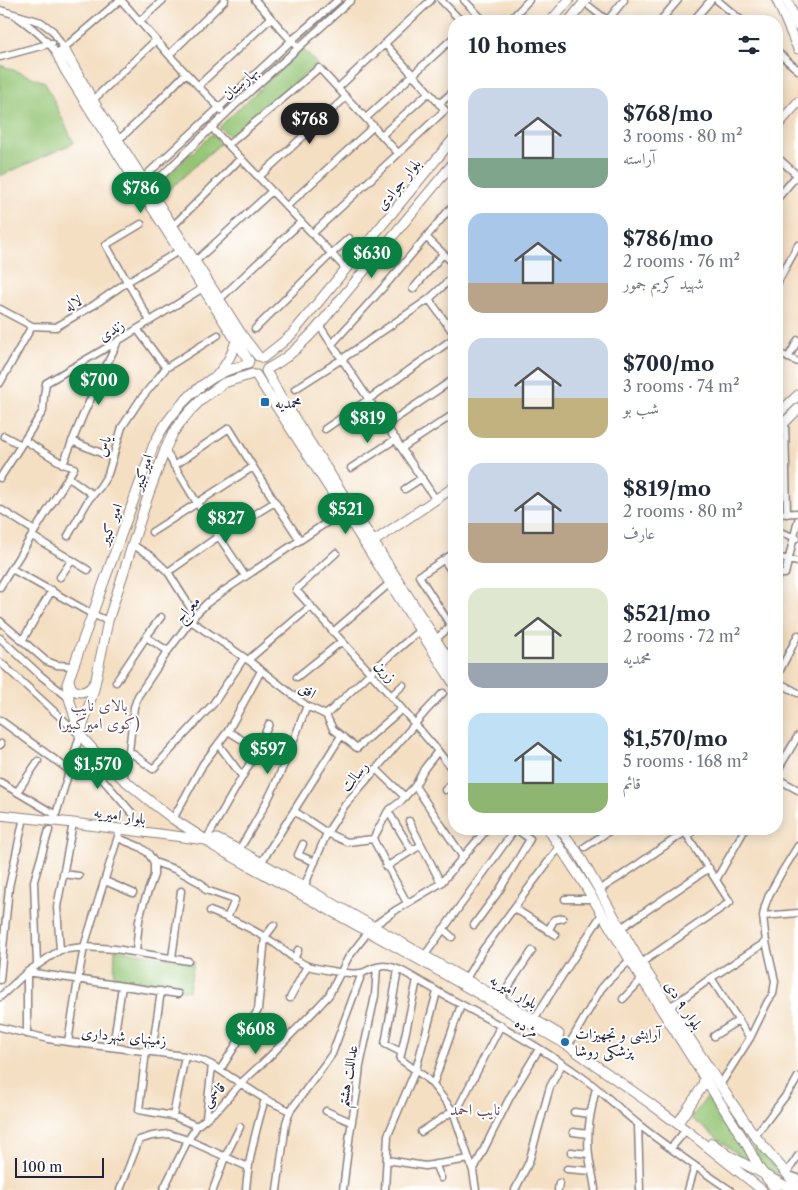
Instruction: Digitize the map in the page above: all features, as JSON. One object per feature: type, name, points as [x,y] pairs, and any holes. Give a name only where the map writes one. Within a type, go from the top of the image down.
[{"type":"street","points":[[60,51],[121,0],[169,55],[225,114]]},
{"type":"street","points":[[140,21],[163,0]]},
{"type":"street","points":[[169,55],[226,0]]},
{"type":"street","points":[[255,0],[298,48]]},
{"type":"street","name":"بهارستان","points":[[143,178],[338,0]]},
{"type":"street","name":"بهارستان","points":[[149,188],[225,114],[351,0]]},
{"type":"street","points":[[338,88],[431,0]]},
{"type":"street","points":[[441,0],[455,15]]},
{"type":"street","points":[[464,0],[477,14]]},
{"type":"street","points":[[515,15],[529,0]]},
{"type":"street","points":[[612,15],[624,0]]},
{"type":"street","points":[[665,15],[678,0]]},
{"type":"street","points":[[698,15],[711,0]]},
{"type":"street","points":[[718,0],[735,15]]},
{"type":"street","points":[[777,0],[798,49]]},
{"type":"street","points":[[787,0],[798,26]]},
{"type":"street","points":[[556,15],[569,1],[579,9]]},
{"type":"street","points":[[574,15],[588,3],[601,15]]},
{"type":"street","points":[[0,10],[41,22],[58,39],[60,51],[70,78],[236,340],[254,359],[267,364],[267,370],[281,397],[448,659]]},
{"type":"street","points":[[15,15],[60,51],[242,335],[254,359]]},
{"type":"street","points":[[198,86],[271,18]]},
{"type":"street","points":[[0,57],[50,44],[58,39]]},
{"type":"street","points":[[93,100],[156,40]]},
{"type":"street","points":[[366,118],[448,43]]},
{"type":"street","points":[[312,234],[445,110],[385,44]]},
{"type":"street","points":[[783,58],[798,70]]},
{"type":"street","points":[[228,145],[319,68],[398,153]]},
{"type":"street","points":[[118,139],[148,112],[186,73]]},
{"type":"street","points":[[382,135],[429,92]]},
{"type":"street","points":[[259,177],[346,96]]},
{"type":"street","points":[[439,104],[448,96]]},
{"type":"street","points":[[783,119],[798,102]]},
{"type":"street","points":[[287,206],[374,126]]},
{"type":"street","points":[[212,128],[346,270]]},
{"type":"street","name":"بلوار جوادی","points":[[254,359],[278,347],[292,334],[448,145]]},
{"type":"street","points":[[177,222],[241,158]]},
{"type":"street","points":[[783,162],[798,175],[783,192]]},
{"type":"street","name":"بلوار جوادی","points":[[267,370],[292,353],[304,342],[448,169]]},
{"type":"street","points":[[199,258],[272,191]]},
{"type":"street","points":[[332,344],[389,281],[448,211]]},
{"type":"street","points":[[223,296],[301,222]]},
{"type":"street","points":[[141,224],[106,245],[150,321]]},
{"type":"street","points":[[426,237],[448,259]]},
{"type":"street","points":[[255,329],[349,238]]},
{"type":"street","points":[[783,273],[798,246]]},
{"type":"street","name":"لاله","points":[[32,326],[56,327],[179,251]]},
{"type":"street","points":[[413,289],[443,254]]},
{"type":"street","points":[[295,389],[429,299],[448,282]]},
{"type":"street","name":"زندی","points":[[0,478],[43,411],[46,383],[203,288]]},
{"type":"street","points":[[429,299],[448,327]]},
{"type":"street","points":[[0,309],[32,326],[0,384]]},
{"type":"street","points":[[319,325],[436,500]]},
{"type":"street","points":[[137,329],[166,368]]},
{"type":"street","name":"یاس","points":[[68,536],[89,499],[108,474],[122,427],[140,400],[166,368],[218,334]]},
{"type":"street","points":[[215,377],[227,363],[236,340]]},
{"type":"street","points":[[788,358],[798,340]]},
{"type":"street","points":[[63,464],[83,415],[118,341]]},
{"type":"street","points":[[324,429],[369,400],[448,341]]},
{"type":"street","points":[[783,356],[798,362]]},
{"type":"street","points":[[254,359],[248,368],[344,511],[448,674]]},
{"type":"street","name":"امیر کبیر","points":[[80,735],[67,689],[69,678],[154,444],[162,428],[170,418],[204,384],[228,370],[254,359]]},
{"type":"street","points":[[254,375],[262,375],[267,370]]},
{"type":"street","name":"امیرکبیر","points":[[80,735],[96,680],[108,621],[172,434],[203,398],[224,383],[254,375]]},
{"type":"street","points":[[386,425],[448,383]]},
{"type":"street","points":[[783,409],[798,395]]},
{"type":"street","points":[[787,514],[786,483],[791,419],[798,409]]},
{"type":"street","points":[[402,448],[448,418]]},
{"type":"street","points":[[174,466],[229,428],[300,540]]},
{"type":"street","points":[[0,587],[74,468],[23,442],[4,436]]},
{"type":"street","points":[[351,468],[396,439]]},
{"type":"street","points":[[72,441],[113,458]]},
{"type":"street","points":[[165,450],[245,576]]},
{"type":"street","points":[[152,532],[253,467]]},
{"type":"street","points":[[68,477],[93,495]]},
{"type":"street","points":[[405,489],[422,478]]},
{"type":"street","points":[[373,542],[448,491]]},
{"type":"street","points":[[168,572],[219,536],[275,502]]},
{"type":"street","points":[[0,509],[88,570]]},
{"type":"street","name":"معراج","points":[[123,779],[129,751],[134,707],[138,696],[195,615],[222,592],[344,511]]},
{"type":"street","points":[[783,514],[798,513]]},
{"type":"street","points":[[783,574],[785,574],[796,537],[798,520]]},
{"type":"street","points":[[783,533],[796,537]]},
{"type":"street","points":[[118,541],[133,545],[151,556],[168,572],[195,615]]},
{"type":"street","name":"زرین","points":[[336,553],[296,590],[391,696],[448,764]]},
{"type":"street","points":[[448,557],[419,576],[448,618]]},
{"type":"street","points":[[783,558],[798,562]]},
{"type":"street","points":[[60,577],[72,560]]},
{"type":"street","points":[[444,560],[448,566]]},
{"type":"street","points":[[12,568],[92,614],[108,621]]},
{"type":"street","points":[[333,632],[390,583]]},
{"type":"street","points":[[22,641],[52,590]]},
{"type":"street","points":[[129,751],[153,769],[213,704],[246,659],[311,606]]},
{"type":"street","points":[[116,682],[161,617]]},
{"type":"street","points":[[0,621],[50,663],[73,666]]},
{"type":"street","name":"افق","points":[[191,621],[246,659],[307,706],[326,715],[333,729],[341,736]]},
{"type":"street","points":[[435,640],[448,628]]},
{"type":"street","points":[[326,715],[370,673],[420,630]]},
{"type":"street","points":[[783,665],[798,635]]},
{"type":"street","points":[[146,637],[168,651]]},
{"type":"street","points":[[0,638],[50,684],[69,698]]},
{"type":"street","points":[[297,677],[342,641]]},
{"type":"street","points":[[0,662],[80,735],[98,755],[144,798],[206,840],[257,751],[269,724]]},
{"type":"street","points":[[173,819],[203,764],[228,731],[261,671]]},
{"type":"street","points":[[69,678],[69,684],[72,688],[81,692],[86,692],[90,689],[96,680]]},
{"type":"street","points":[[783,683],[798,693]]},
{"type":"street","points":[[391,696],[403,685]]},
{"type":"street","name":"رسالت","points":[[304,887],[327,833],[345,806],[443,693]]},
{"type":"street","points":[[239,850],[261,813],[277,780],[307,706]]},
{"type":"street","points":[[261,863],[341,736],[357,748],[402,709]]},
{"type":"street","points":[[0,720],[69,770]]},
{"type":"street","points":[[228,731],[244,741]]},
{"type":"street","points":[[0,782],[55,818],[80,735]]},
{"type":"street","points":[[783,761],[798,736]]},
{"type":"street","points":[[218,744],[242,776]]},
{"type":"street","points":[[372,839],[388,812],[415,786],[424,769],[438,751]]},
{"type":"street","points":[[98,755],[98,774],[132,812]]},
{"type":"street","points":[[17,792],[38,761]]},
{"type":"street","points":[[376,769],[405,797]]},
{"type":"street","points":[[783,782],[798,790]]},
{"type":"street","points":[[415,786],[448,835]]},
{"type":"street","points":[[445,790],[448,787]]},
{"type":"street","points":[[294,811],[327,833],[347,842],[372,839]]},
{"type":"street","points":[[388,812],[412,851]]},
{"type":"street","name":"بلوار امیریه","points":[[0,815],[55,818],[119,834],[206,840],[217,839],[304,887],[425,963],[567,1046],[686,1130],[762,1190]]},
{"type":"street","points":[[0,980],[4,906],[24,817]]},
{"type":"street","points":[[409,820],[441,883]]},
{"type":"street","points":[[60,950],[57,907],[73,823]]},
{"type":"street","points":[[36,965],[34,881],[49,830]]},
{"type":"street","points":[[68,1042],[84,947],[119,834],[148,852],[154,862],[154,875],[139,920],[136,952]]},
{"type":"street","points":[[448,835],[463,857]]},
{"type":"street","name":"قاسمی","points":[[163,1190],[197,1126],[220,1107],[240,1084],[329,995],[348,958],[371,930],[407,903],[441,883],[481,835]]},
{"type":"street","points":[[425,955],[512,835]]},
{"type":"street","points":[[474,925],[500,891],[530,839],[524,835]]},
{"type":"street","name":"بلوار ۹ دی","points":[[552,835],[705,1077],[752,1153],[762,1173],[776,1190]]},
{"type":"street","name":"بلوار ۹ دی","points":[[564,835],[578,854],[641,963],[720,1085],[755,1136],[798,1188]]},
{"type":"street","points":[[585,848],[603,835]]},
{"type":"street","points":[[599,890],[682,835]]},
{"type":"street","points":[[641,963],[730,902],[688,835]]},
{"type":"street","points":[[716,880],[742,835]]},
{"type":"street","points":[[372,839],[407,903]]},
{"type":"street","name":"بلوار امیریه","points":[[206,840],[215,847],[371,930],[425,955],[571,1041],[728,1155],[794,1190]]},
{"type":"street","points":[[303,844],[298,855],[314,862]]},
{"type":"street","points":[[386,867],[421,844]]},
{"type":"street","points":[[466,979],[482,951],[560,846]]},
{"type":"street","points":[[720,1085],[750,1038],[768,1000],[773,994],[775,981],[766,942],[763,916],[769,895],[798,846]]},
{"type":"street","points":[[154,862],[177,870],[202,884],[206,890],[236,900],[227,918]]},
{"type":"street","points":[[621,928],[708,868]]},
{"type":"street","points":[[63,874],[79,876]]},
{"type":"street","points":[[104,881],[133,893]]},
{"type":"street","points":[[172,958],[182,891]]},
{"type":"street","points":[[565,899],[593,899]]},
{"type":"street","points":[[514,908],[556,935]]},
{"type":"street","name":"مژده","points":[[210,911],[265,937],[282,948],[294,959],[307,966],[362,973],[385,965],[398,970],[501,1025],[596,1088],[638,1124],[730,1190]]},
{"type":"street","points":[[763,916],[798,913]]},
{"type":"street","points":[[534,1019],[602,914]]},
{"type":"street","points":[[548,931],[554,920],[563,918]]},
{"type":"street","points":[[220,1070],[258,1010],[265,937],[274,925]]},
{"type":"street","points":[[443,930],[452,937]]},
{"type":"street","points":[[670,1007],[766,942]]},
{"type":"street","points":[[0,997],[26,972],[60,950],[84,947],[115,949],[188,961]]},
{"type":"street","points":[[294,959],[298,950]]},
{"type":"street","points":[[500,999],[532,950]]},
{"type":"street","points":[[571,1041],[601,989],[630,960]]},
{"type":"street","points":[[290,998],[307,966]]},
{"type":"street","name":"عداللت هشتم","points":[[343,1190],[360,1066],[375,996],[377,967]]},
{"type":"street","points":[[398,970],[384,1044],[401,1052]]},
{"type":"street","points":[[26,972],[178,994]]},
{"type":"street","points":[[26,972],[27,1034]]},
{"type":"street","points":[[276,1190],[286,1123],[290,1111],[332,1054],[362,973]]},
{"type":"street","points":[[623,999],[642,978]]},
{"type":"street","points":[[711,978],[750,1038]]},
{"type":"street","points":[[417,980],[400,1059],[416,1069],[433,1085],[454,1113],[473,1171],[476,1190]]},
{"type":"street","points":[[114,1048],[122,986]]},
{"type":"street","points":[[161,991],[139,1110],[173,1116],[197,1126]]},
{"type":"street","points":[[385,1190],[388,1135],[416,1069],[437,992]]},
{"type":"street","points":[[433,1085],[461,1005]]},
{"type":"street","points":[[714,1036],[739,1020]]},
{"type":"street","points":[[421,1132],[454,1113],[501,1025]]},
{"type":"street","name":"زمینهای شهرداری","points":[[0,1027],[48,1039],[149,1051],[202,1060],[265,1100],[290,1111]]},
{"type":"street","points":[[473,1171],[510,1098],[539,1049]]},
{"type":"street","points":[[173,1116],[185,1056]]},
{"type":"street","points":[[515,1190],[529,1162],[550,1087],[562,1064]]},
{"type":"street","points":[[206,1118],[212,1065]]},
{"type":"street","points":[[680,1120],[703,1086],[705,1077]]},
{"type":"street","points":[[755,1136],[798,1077]]},
{"type":"street","points":[[595,1190],[588,1134],[596,1088]]},
{"type":"street","points":[[246,1190],[248,1167],[259,1117],[265,1100]]},
{"type":"street","points":[[326,1111],[352,1122]]},
{"type":"street","points":[[574,1112],[590,1114]]},
{"type":"street","points":[[638,1124],[640,1190]]},
{"type":"street","points":[[213,1190],[225,1157],[240,1127]]},
{"type":"street","points":[[671,1148],[686,1130]]},
{"type":"street","points":[[573,1132],[588,1134]]},
{"type":"street","points":[[120,1190],[139,1140],[152,1136],[169,1134],[188,1140],[248,1167]]},
{"type":"street","points":[[571,1152],[589,1154]]},
{"type":"street","points":[[798,1156],[786,1174],[798,1178]]},
{"type":"street","points":[[387,1160],[425,1166],[469,1159]]},
{"type":"street","points":[[435,1164],[441,1178]]},
{"type":"street","points":[[688,1190],[695,1166]]},
{"type":"street","points":[[566,1169],[592,1171]]},
{"type":"green space","points":[[303,49],[317,64],[232,138],[219,127]]},
{"type":"green space","points":[[0,65],[45,82],[74,143],[0,176]]},
{"type":"green space","points":[[212,134],[221,143],[163,195],[158,186],[160,183]]},
{"type":"green space","points":[[115,949],[194,962],[189,991],[114,976]]},
{"type":"green space","points":[[710,1093],[755,1161],[750,1164],[691,1118]]},
{"type":"green space","points":[[741,1124],[784,1179],[763,1166]]},
{"type":"place","name":"محمدیه","points":[[265,402]]},
{"type":"place","name":"آرایشی و تجهیزات پزشکی روشا","points":[[565,1042]]},
{"type":"district","name":"بالای نایب (کوی امیرکبیر)","points":[[99,714]]},
{"type":"district","name":"نایب احمد","points":[[475,1109]]}]
